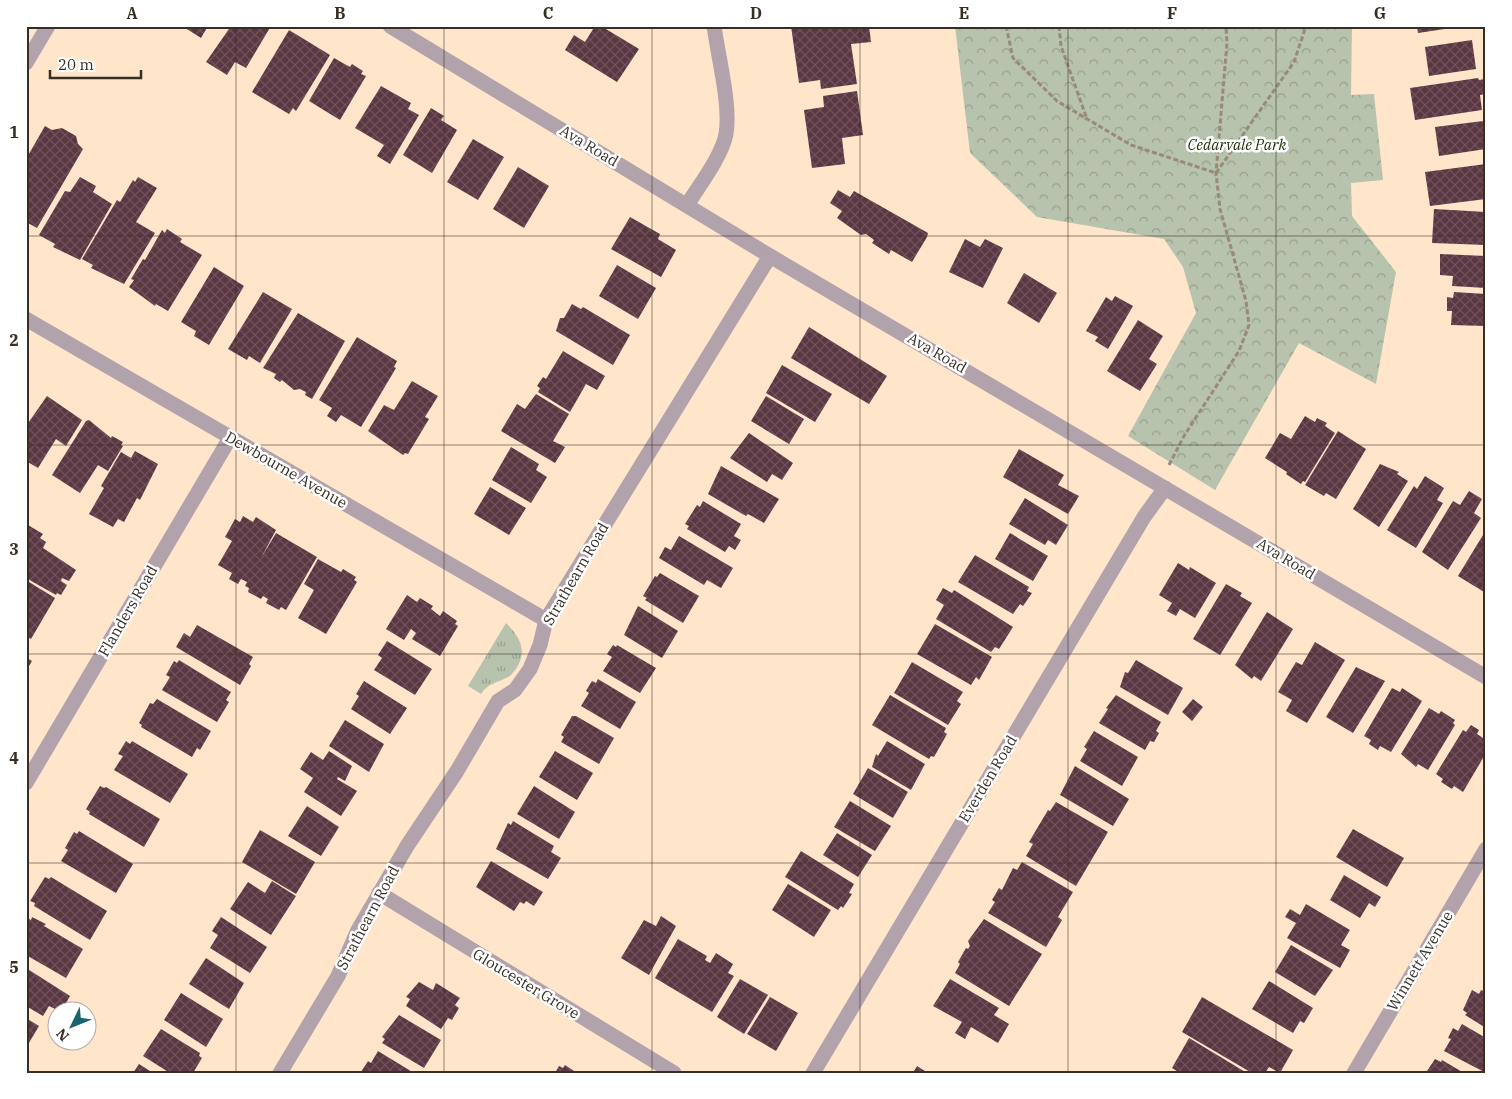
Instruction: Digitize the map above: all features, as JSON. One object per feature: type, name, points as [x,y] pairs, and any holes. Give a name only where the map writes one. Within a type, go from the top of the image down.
[{"type":"street","points":[[26,64],[48,26]]},
{"type":"street","name":"Ava Road","points":[[390,26],[770,256],[1486,677]]},
{"type":"street","points":[[687,205],[722,148],[726,135],[727,117],[714,26]]},
{"type":"street","name":"Strathearn Road","points":[[280,1073],[338,976],[358,930],[407,846],[457,771],[498,701],[514,690],[530,669],[540,645],[546,620],[770,256]]},
{"type":"street","name":"Dewbourne Avenue","points":[[26,319],[546,620]]},
{"type":"street","name":"Flanders Road","points":[[26,783],[230,438]]},
{"type":"street","name":"Everden Road","points":[[813,1073],[1144,517],[1165,488]]},
{"type":"street","name":"Winnett Avenue","points":[[1354,1073],[1486,849]]},
{"type":"street","name":"Gloucester Grove","points":[[379,893],[674,1073]]},
{"type":"path","points":[[1006,26],[1013,58],[1057,101],[1131,145],[1216,173]]},
{"type":"path","points":[[1059,26],[1061,46],[1086,119]]},
{"type":"path","points":[[1165,488],[1169,464],[1184,436],[1239,351],[1249,325],[1246,301],[1220,209],[1216,173],[1227,43],[1226,26]]},
{"type":"path","points":[[1216,173],[1294,62],[1306,26]]},
{"type":"green space","name":"Cedarvale Park","points":[[955,26],[1352,26],[1351,95],[1374,94],[1383,180],[1351,183],[1352,216],[1396,272],[1376,384],[1299,343],[1215,490],[1128,436],[1196,313],[1183,267],[1164,239],[1037,217],[970,153]]},
{"type":"green space","points":[[506,623],[521,644],[520,662],[510,676],[490,685],[481,694],[468,686]]},
{"type":"building","points":[[182,26],[208,26],[201,38]]},
{"type":"building","points":[[231,26],[271,26],[246,68],[235,62],[227,75],[206,62]]},
{"type":"building","points":[[595,26],[601,26],[639,49],[617,82],[565,50],[574,35],[585,42]]},
{"type":"building","points":[[791,26],[869,26],[871,42],[851,44],[857,84],[821,89],[820,80],[799,83]]},
{"type":"building","points":[[1417,26],[1458,26],[1458,27],[1418,33]]},
{"type":"building","points":[[289,30],[330,55],[296,111],[293,108],[289,114],[252,92]]},
{"type":"building","points":[[1472,40],[1476,69],[1429,76],[1425,47]]},
{"type":"building","points":[[334,58],[350,67],[352,64],[363,71],[361,74],[366,76],[340,120],[309,101]]},
{"type":"building","points":[[1478,78],[1479,80],[1485,79],[1486,87],[1486,94],[1480,95],[1482,110],[1415,120],[1410,88]]},
{"type":"building","points":[[381,86],[411,103],[408,109],[419,115],[390,164],[377,156],[384,145],[355,128]]},
{"type":"building","points":[[857,91],[863,135],[842,138],[845,164],[812,168],[804,110],[824,107],[823,96]]},
{"type":"building","points":[[431,108],[444,116],[441,120],[457,130],[432,173],[403,155]]},
{"type":"building","points":[[1483,121],[1486,149],[1439,156],[1435,127]]},
{"type":"building","points":[[45,126],[52,130],[62,128],[76,136],[78,144],[83,149],[37,228],[26,222],[26,159]]},
{"type":"building","points":[[473,139],[504,157],[478,200],[447,182]]},
{"type":"building","points":[[1486,164],[1486,199],[1430,206],[1425,172]]},
{"type":"building","points":[[518,167],[549,186],[524,228],[493,209]]},
{"type":"building","points":[[80,177],[96,186],[93,192],[112,204],[80,260],[53,247],[55,244],[39,235],[65,191],[70,192]]},
{"type":"building","points":[[138,177],[157,188],[136,222],[155,233],[124,284],[91,268],[93,265],[82,259],[117,200],[120,202],[133,180],[135,182]]},
{"type":"building","points":[[838,190],[850,197],[854,191],[928,233],[912,262],[891,250],[889,254],[872,243],[874,240],[866,234],[861,235],[837,218],[842,211],[830,203]]},
{"type":"building","points":[[1434,209],[1486,212],[1486,245],[1432,243]]},
{"type":"building","points":[[630,217],[660,234],[658,239],[676,250],[661,277],[611,249]]},
{"type":"building","points":[[167,229],[182,239],[180,242],[202,255],[168,311],[156,304],[155,306],[129,287],[134,280],[131,279],[143,259],[145,260],[162,230],[165,233]]},
{"type":"building","points":[[965,239],[980,247],[985,239],[1003,248],[983,288],[949,272]]},
{"type":"building","points":[[1440,254],[1486,256],[1486,288],[1452,286],[1453,276],[1440,275]]},
{"type":"building","points":[[617,265],[656,288],[638,319],[599,296]]},
{"type":"building","points":[[214,267],[244,286],[209,345],[194,336],[196,331],[181,322]]},
{"type":"building","points":[[1024,273],[1057,293],[1039,323],[1007,303]]},
{"type":"building","points":[[263,292],[292,309],[260,363],[249,356],[247,360],[228,349]]},
{"type":"building","points":[[1454,292],[1486,294],[1486,326],[1451,325],[1452,311],[1447,311],[1447,297],[1453,298]]},
{"type":"building","points":[[1115,296],[1133,306],[1108,349],[1095,341],[1098,337],[1086,331],[1106,297],[1112,301]]},
{"type":"building","points":[[572,304],[581,309],[583,307],[630,335],[613,365],[556,331],[560,318],[564,318]]},
{"type":"building","points":[[298,313],[345,341],[312,399],[305,395],[306,392],[300,389],[294,390],[282,380],[280,382],[274,378],[276,374],[263,368]]},
{"type":"building","points":[[1138,320],[1163,336],[1149,359],[1157,364],[1140,391],[1107,371]]},
{"type":"building","points":[[809,327],[887,376],[869,404],[791,358]]},
{"type":"building","points":[[357,337],[397,361],[394,367],[396,368],[361,427],[341,415],[336,422],[327,416],[332,408],[319,400]]},
{"type":"building","points":[[563,351],[605,376],[597,390],[586,384],[570,412],[538,392],[540,388],[537,386],[543,377],[546,379]]},
{"type":"building","points":[[782,365],[832,394],[815,422],[766,393]]},
{"type":"building","points":[[412,381],[438,396],[425,417],[429,419],[408,454],[405,453],[403,455],[368,431],[384,405],[394,410]]},
{"type":"building","points":[[536,394],[569,414],[553,441],[565,447],[555,463],[501,431],[517,404],[525,409]]},
{"type":"building","points":[[47,396],[82,420],[66,446],[56,439],[38,468],[26,461],[26,426]]},
{"type":"building","points":[[766,396],[804,419],[789,444],[751,421]]},
{"type":"building","points":[[1305,416],[1315,422],[1317,418],[1327,423],[1325,426],[1335,433],[1305,482],[1303,481],[1301,484],[1286,474],[1287,472],[1265,458],[1280,433],[1291,439]]},
{"type":"building","points":[[89,420],[111,438],[112,436],[123,442],[121,445],[123,446],[108,471],[98,465],[80,493],[52,475],[86,421]]},
{"type":"building","points":[[1338,431],[1366,449],[1336,499],[1326,493],[1324,496],[1305,485]]},
{"type":"building","points":[[749,433],[793,463],[782,480],[772,474],[767,482],[730,458]]},
{"type":"building","points":[[511,447],[539,464],[536,470],[547,477],[531,503],[492,480]]},
{"type":"building","points":[[1019,449],[1064,475],[1058,485],[1079,496],[1068,514],[1003,477]]},
{"type":"building","points":[[135,451],[158,464],[140,500],[137,498],[124,522],[118,519],[113,527],[89,514],[104,488],[101,486],[121,452],[131,458]]},
{"type":"building","points":[[1380,464],[1399,472],[1397,474],[1408,481],[1379,527],[1353,509]]},
{"type":"building","points":[[721,466],[779,499],[764,523],[748,514],[746,516],[708,494]]},
{"type":"building","points":[[1425,476],[1444,488],[1437,500],[1443,503],[1416,548],[1387,530],[1414,486],[1417,489]]},
{"type":"building","points":[[490,487],[526,508],[509,535],[474,514]]},
{"type":"building","points":[[1469,491],[1482,499],[1474,513],[1481,518],[1448,570],[1422,552],[1453,501],[1460,505]]},
{"type":"building","points":[[1025,498],[1068,525],[1056,545],[1048,540],[1045,545],[1009,524]]},
{"type":"building","points":[[703,501],[741,524],[734,536],[741,540],[735,550],[729,546],[725,552],[687,529],[689,526],[685,524],[697,505],[700,507]]},
{"type":"building","points":[[243,516],[253,522],[256,517],[276,530],[261,558],[276,533],[317,557],[286,610],[281,607],[279,610],[266,603],[268,599],[263,596],[261,599],[248,592],[249,588],[245,586],[247,582],[241,579],[238,584],[229,579],[232,573],[218,565],[232,541],[225,537],[235,519],[240,522]]},
{"type":"building","points":[[28,525],[43,534],[40,538],[46,542],[43,548],[76,570],[69,581],[62,578],[61,581],[67,585],[61,595],[57,593],[56,595],[26,578]]},
{"type":"building","points":[[1486,530],[1486,590],[1484,592],[1458,576]]},
{"type":"building","points":[[1010,533],[1048,556],[1033,581],[995,559]]},
{"type":"building","points":[[679,536],[733,568],[721,588],[707,580],[704,585],[659,558],[665,547],[671,550]]},
{"type":"building","points":[[975,555],[1029,587],[1027,591],[1032,593],[1023,606],[1020,604],[1013,614],[958,582]]},
{"type":"building","points":[[318,559],[341,572],[343,569],[356,577],[354,580],[357,582],[326,634],[298,618],[314,590],[304,584]]},
{"type":"building","points":[[1178,563],[1189,570],[1190,567],[1216,583],[1195,618],[1180,609],[1176,616],[1167,611],[1172,603],[1159,595]]},
{"type":"building","points":[[660,573],[699,596],[683,623],[645,600],[647,598],[643,596],[655,576],[657,577]]},
{"type":"building","points":[[29,582],[55,598],[31,639],[26,636],[26,587]]},
{"type":"building","points":[[1226,584],[1242,593],[1240,596],[1252,603],[1220,655],[1193,639]]},
{"type":"building","points":[[943,588],[952,593],[954,590],[1013,627],[999,649],[995,647],[991,652],[936,619],[944,605],[936,600]]},
{"type":"building","points":[[407,595],[417,602],[420,598],[433,606],[431,609],[440,616],[443,611],[457,621],[455,624],[458,626],[440,656],[412,639],[416,633],[411,629],[404,640],[386,629]]},
{"type":"building","points":[[638,606],[678,631],[662,658],[624,635]]},
{"type":"building","points":[[1267,612],[1293,629],[1261,681],[1254,676],[1252,679],[1235,665]]},
{"type":"building","points":[[935,624],[992,657],[979,680],[976,677],[971,685],[917,654]]},
{"type":"building","points":[[197,625],[253,657],[249,664],[251,666],[240,685],[176,647],[184,633],[190,637]]},
{"type":"building","points":[[387,641],[432,669],[415,695],[374,670],[382,658],[378,655]]},
{"type":"building","points":[[1315,642],[1345,660],[1307,723],[1286,711],[1292,700],[1278,692],[1296,662],[1302,665]]},
{"type":"building","points":[[613,645],[616,647],[617,645],[656,668],[640,693],[603,671],[612,657],[607,654]]},
{"type":"building","points":[[26,657],[32,661],[26,671]]},
{"type":"building","points":[[179,660],[231,692],[226,700],[229,702],[217,722],[162,690],[170,677],[166,675],[174,661],[177,663]]},
{"type":"building","points":[[1136,660],[1183,688],[1168,715],[1120,687],[1125,672],[1128,673]]},
{"type":"building","points":[[912,662],[963,692],[957,701],[961,704],[948,725],[894,693]]},
{"type":"building","points":[[1356,667],[1385,681],[1353,733],[1326,717]]},
{"type":"building","points":[[598,679],[636,702],[620,729],[581,706],[589,693],[586,691],[592,681],[596,683]]},
{"type":"building","points":[[364,681],[407,708],[390,734],[351,709],[359,696],[356,694]]},
{"type":"building","points":[[1392,688],[1400,692],[1402,688],[1422,701],[1391,752],[1380,746],[1378,750],[1369,744],[1371,740],[1364,736]]},
{"type":"building","points":[[890,695],[946,728],[944,732],[947,734],[934,757],[931,756],[929,759],[872,725]]},
{"type":"building","points":[[1116,695],[1161,722],[1156,731],[1159,733],[1154,742],[1150,741],[1145,750],[1099,723],[1108,709],[1106,708]]},
{"type":"building","points":[[157,699],[211,731],[200,750],[197,748],[192,757],[141,727],[142,725],[139,723],[150,703],[153,704]]},
{"type":"building","points":[[1193,699],[1203,707],[1192,721],[1182,712]]},
{"type":"building","points":[[1429,708],[1439,714],[1441,711],[1455,720],[1453,723],[1455,725],[1428,770],[1418,764],[1416,767],[1401,754]]},
{"type":"building","points":[[572,716],[576,716],[614,738],[599,764],[561,742],[564,737],[561,735]]},
{"type":"building","points":[[345,720],[384,744],[369,772],[329,746]]},
{"type":"building","points":[[1471,725],[1479,730],[1477,734],[1486,740],[1486,753],[1463,792],[1454,786],[1452,789],[1441,782],[1443,779],[1436,774],[1463,730],[1466,732]]},
{"type":"building","points":[[1094,731],[1138,757],[1122,786],[1080,761],[1087,749],[1084,747]]},
{"type":"building","points":[[126,741],[130,744],[132,741],[188,774],[170,803],[114,770],[123,756],[118,754]]},
{"type":"building","points":[[887,741],[925,764],[911,790],[872,767],[876,754],[878,756]]},
{"type":"building","points":[[329,751],[352,766],[345,781],[338,777],[337,779],[357,791],[341,816],[304,792],[313,778],[300,769],[311,752],[323,760]]},
{"type":"building","points":[[555,751],[593,773],[577,800],[539,777]]},
{"type":"building","points":[[1075,766],[1129,799],[1113,826],[1060,795]]},
{"type":"building","points":[[868,768],[908,792],[893,818],[853,794]]},
{"type":"building","points":[[100,786],[106,787],[160,819],[144,847],[89,814],[90,812],[86,809]]},
{"type":"building","points":[[534,786],[575,812],[559,839],[517,814]]},
{"type":"building","points":[[850,801],[891,826],[875,851],[834,827]]},
{"type":"building","points":[[1056,802],[1108,832],[1076,886],[1026,856],[1033,844],[1029,842],[1048,810],[1050,811]]},
{"type":"building","points":[[307,806],[339,827],[321,856],[288,836]]},
{"type":"building","points":[[513,821],[554,846],[551,852],[561,858],[548,879],[496,849],[508,823],[511,825]]},
{"type":"building","points":[[1353,829],[1404,858],[1387,887],[1336,857]]},
{"type":"building","points":[[260,830],[315,862],[296,894],[242,862]]},
{"type":"building","points":[[79,831],[133,864],[116,893],[61,861],[68,850],[65,848],[74,832],[77,834]]},
{"type":"building","points":[[837,833],[872,855],[858,877],[823,855]]},
{"type":"building","points":[[801,851],[854,884],[849,893],[852,894],[843,908],[841,906],[838,910],[785,877]]},
{"type":"building","points":[[491,861],[543,892],[534,906],[526,901],[524,904],[520,902],[514,911],[476,887]]},
{"type":"building","points":[[1022,862],[1073,892],[1058,917],[1062,920],[1046,947],[988,913],[995,902],[992,900],[999,888],[1002,890],[1013,868],[1017,870]]},
{"type":"building","points":[[1344,875],[1381,897],[1375,907],[1369,903],[1360,918],[1330,900]]},
{"type":"building","points":[[45,877],[49,879],[51,877],[107,911],[90,940],[34,906],[35,903],[30,901]]},
{"type":"building","points":[[272,881],[296,896],[271,935],[230,909],[248,882],[265,893]]},
{"type":"building","points":[[788,884],[831,910],[814,937],[772,910]]},
{"type":"building","points":[[1306,904],[1350,930],[1341,945],[1350,950],[1340,968],[1287,938],[1296,923],[1285,917],[1290,909],[1300,915]]},
{"type":"building","points":[[661,916],[676,926],[649,975],[621,958],[644,920],[656,926]]},
{"type":"building","points":[[26,917],[31,920],[32,917],[46,924],[44,926],[83,949],[66,978],[26,955]]},
{"type":"building","points":[[221,917],[267,947],[250,973],[210,948],[218,935],[212,931]]},
{"type":"building","points":[[984,919],[1042,954],[1009,1006],[955,973],[960,964],[958,962],[966,948],[968,949],[970,946],[968,941]]},
{"type":"building","points":[[678,939],[707,956],[705,960],[710,963],[716,953],[733,964],[728,973],[734,976],[712,1012],[655,978]]},
{"type":"building","points":[[1291,945],[1333,970],[1315,996],[1275,972]]},
{"type":"building","points":[[206,958],[244,983],[229,1009],[189,984]]},
{"type":"building","points":[[26,968],[70,996],[67,1002],[48,1002],[48,1008],[43,1016],[26,1006]]},
{"type":"building","points":[[740,979],[768,995],[744,1034],[717,1017]]},
{"type":"building","points":[[950,979],[999,1008],[994,1015],[1009,1024],[998,1043],[971,1027],[965,1039],[955,1033],[962,1022],[933,1006]]},
{"type":"building","points":[[1269,981],[1313,1008],[1304,1023],[1300,1021],[1293,1033],[1252,1009]]},
{"type":"building","points":[[419,982],[433,990],[436,983],[460,998],[455,1005],[459,1008],[452,1020],[448,1018],[441,1029],[406,1006],[410,999],[406,997]]},
{"type":"building","points":[[1472,990],[1479,994],[1481,990],[1486,992],[1486,1028],[1465,1015],[1467,1013],[1463,1010]]},
{"type":"building","points":[[181,993],[223,1019],[206,1047],[164,1020]]},
{"type":"building","points":[[770,997],[798,1013],[776,1051],[747,1034]]},
{"type":"building","points":[[1202,997],[1293,1050],[1280,1073],[1269,1067],[1265,1073],[1252,1073],[1182,1032]]},
{"type":"building","points":[[399,1015],[441,1040],[424,1068],[382,1043],[385,1039],[382,1037]]},
{"type":"building","points":[[26,1018],[39,1026],[26,1048]]},
{"type":"building","points":[[1462,1024],[1486,1038],[1486,1073],[1444,1051],[1451,1039],[1448,1038],[1453,1028],[1458,1031]]},
{"type":"building","points":[[161,1029],[200,1053],[199,1056],[202,1058],[193,1073],[170,1073],[143,1056]]},
{"type":"building","points":[[1189,1038],[1247,1073],[1180,1073],[1172,1068]]},
{"type":"building","points":[[378,1051],[414,1073],[361,1072],[368,1061],[371,1063]]},
{"type":"building","points":[[1435,1059],[1441,1062],[1442,1060],[1464,1073],[1431,1073],[1427,1071]]},
{"type":"building","points":[[139,1064],[153,1073],[133,1073]]},
{"type":"building","points":[[565,1065],[577,1073],[555,1073],[559,1066],[563,1068]]},
{"type":"building","points":[[917,1066],[928,1073],[913,1073]]}]
